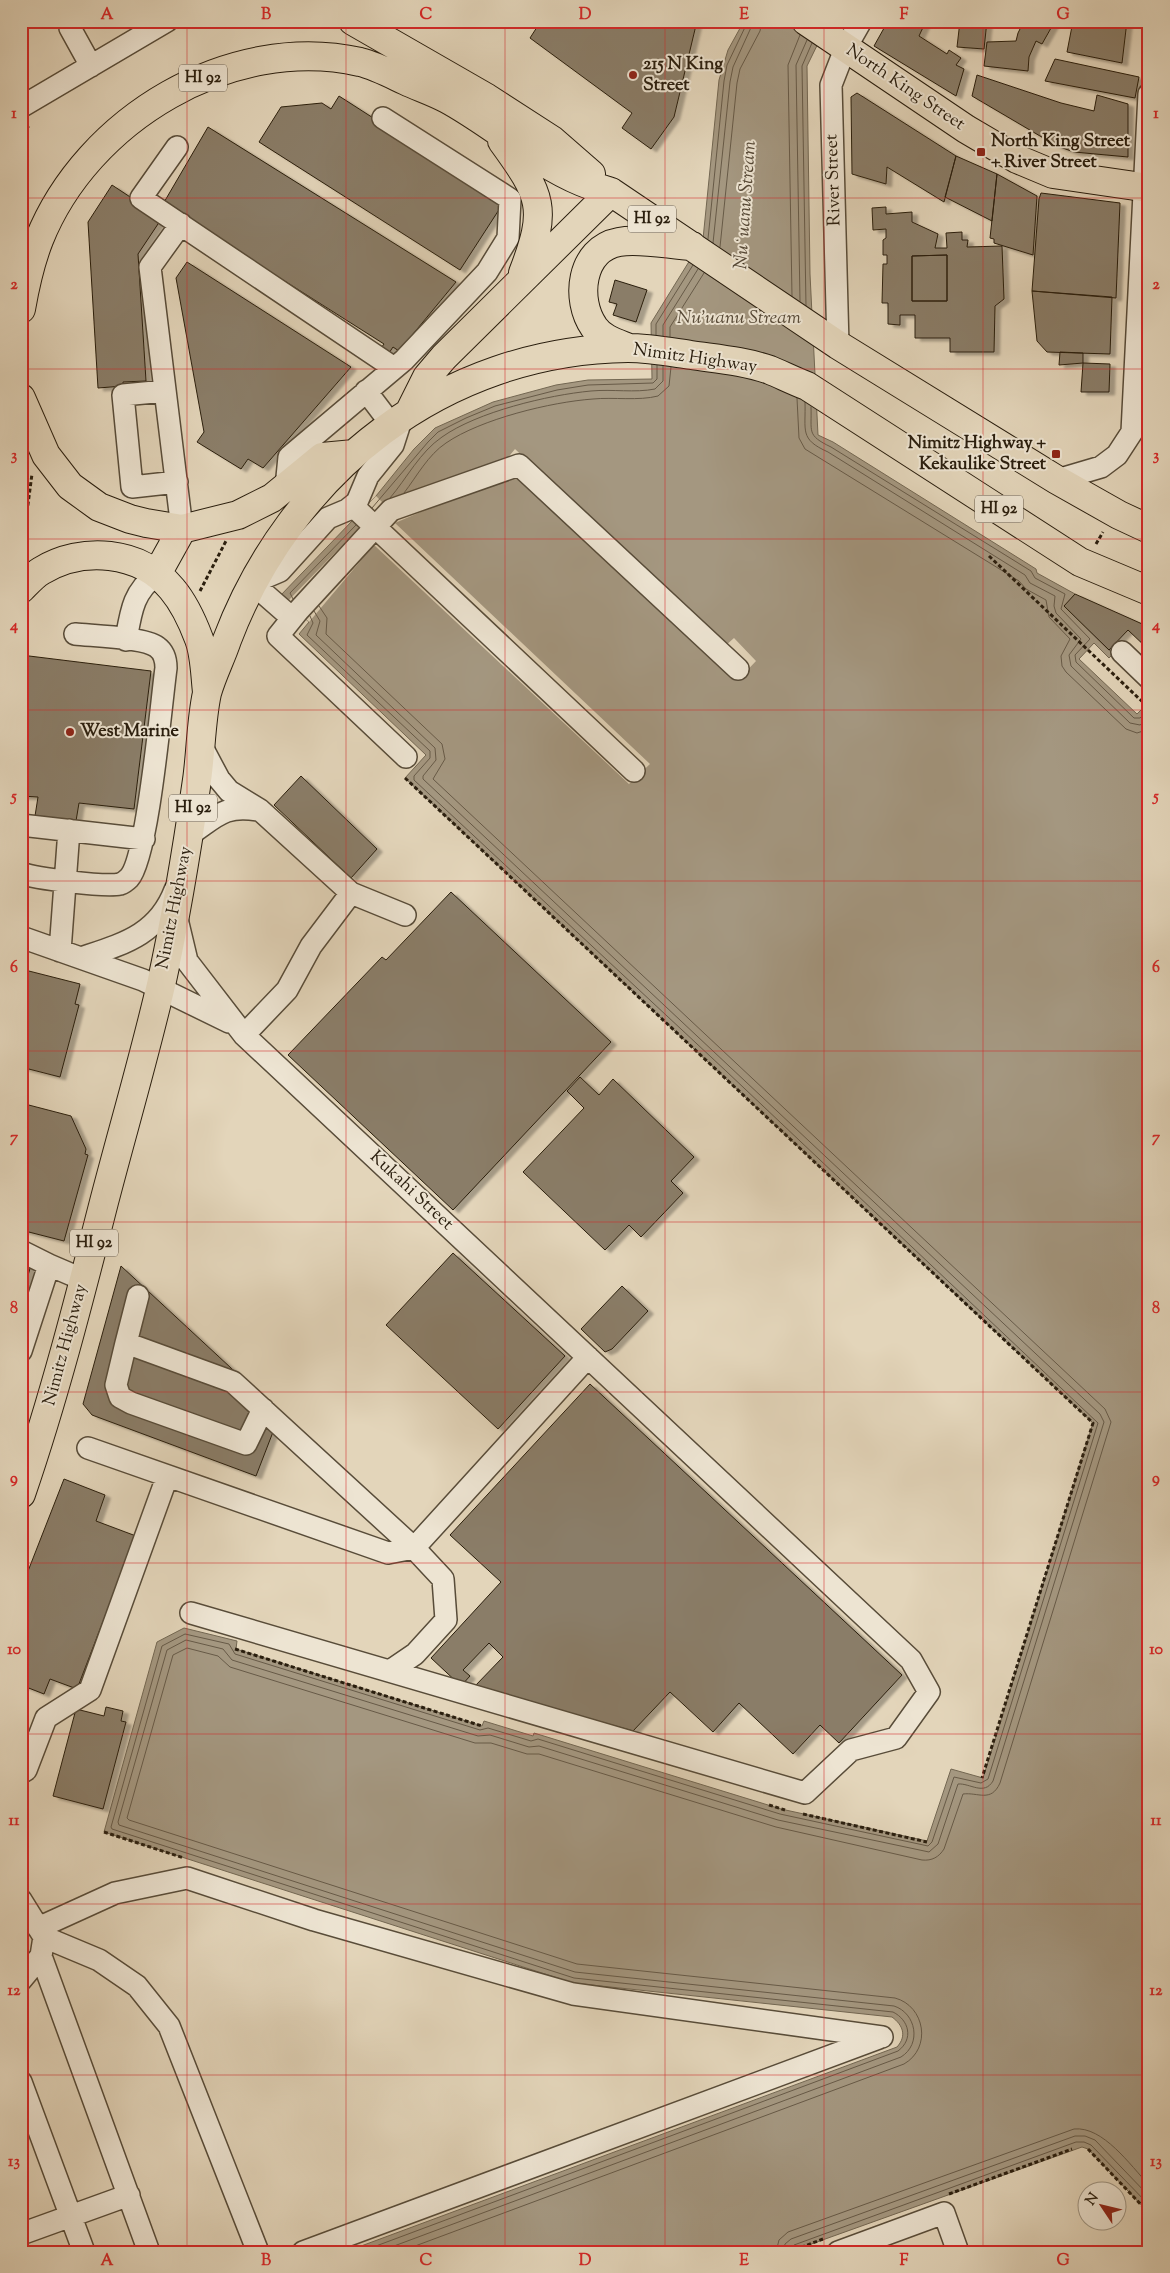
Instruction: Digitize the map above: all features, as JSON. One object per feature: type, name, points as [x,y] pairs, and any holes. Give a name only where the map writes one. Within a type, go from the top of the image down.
[{"type":"main road","points":[[353,21],[432,65],[552,140],[611,192],[444,357],[426,377],[401,417]]},
{"type":"main road","name":"North King Street","points":[[814,27],[966,129],[1026,163],[1053,174],[1147,187]]},
{"type":"main road","name":"HI 92","points":[[21,310],[30,266],[39,239],[52,213],[84,165],[104,144],[149,108],[199,80],[233,68],[279,59],[306,57],[361,62],[446,99],[534,155],[582,182],[611,192],[833,341],[1057,480],[1118,515],[1149,528]]},
{"type":"main road","points":[[492,127],[528,178],[537,202],[538,215],[535,241],[515,286]]},
{"type":"main road","points":[[640,349],[600,334],[586,312],[582,291],[587,270],[606,248],[619,242],[694,246]]},
{"type":"main road","name":"Nimitz Highway","points":[[21,1494],[52,1399],[160,990],[176,914],[189,835],[202,747],[207,693],[238,611],[267,556],[304,504],[354,454],[401,417],[462,384],[522,363],[590,350],[640,349],[724,359],[769,370],[807,386],[855,415],[1080,562],[1149,591]]},
{"type":"main road","points":[[21,398],[46,455],[57,472],[85,498],[99,507],[130,519],[182,529],[238,516],[272,498],[322,457],[354,454]]},
{"type":"main road","points":[[157,574],[182,529]]},
{"type":"main road","points":[[21,589],[40,572],[70,557],[103,553],[133,561],[157,574],[173,589],[200,640],[207,693]]},
{"type":"street","points":[[71,21],[70,28],[92,66]]},
{"type":"street","name":"River Street","points":[[833,341],[831,85],[845,49],[861,21]]},
{"type":"street","points":[[21,107],[163,22]]},
{"type":"street","points":[[1057,480],[1101,467],[1117,455],[1132,432],[1147,187],[1149,94]]},
{"type":"street","points":[[286,487],[289,457],[394,368],[425,337],[487,272],[508,238],[510,199],[383,118]]},
{"type":"street","points":[[177,147],[141,198],[394,368]]},
{"type":"street","points":[[181,224],[150,267],[182,529]]},
{"type":"street","points":[[487,272],[515,286]]},
{"type":"street","points":[[425,337],[444,357]]},
{"type":"street","points":[[292,618],[252,583],[280,571],[328,518],[353,506],[360,497],[368,476],[393,445],[401,417],[366,390]]},
{"type":"street","points":[[165,391],[124,395],[132,487],[176,482]]},
{"type":"street","points":[[406,757],[278,636],[374,526],[391,510],[519,465],[738,669]]},
{"type":"street","points":[[353,506],[634,771]]},
{"type":"street","points":[[126,640],[133,602],[148,581],[157,574]]},
{"type":"street","points":[[21,873],[66,881],[119,884],[124,882],[134,872],[144,839],[166,662],[161,651],[150,643],[75,634]]},
{"type":"street","points":[[1122,652],[1149,678]]},
{"type":"street","points":[[202,747],[219,780],[229,790],[260,810],[351,893],[404,915]]},
{"type":"street","points":[[189,835],[227,809],[241,807],[260,810]]},
{"type":"street","points":[[21,826],[144,839]]},
{"type":"street","points":[[60,951],[69,830]]},
{"type":"street","points":[[81,958],[126,943],[149,929],[169,906],[183,870]]},
{"type":"street","points":[[239,1030],[287,990],[311,946],[351,893]]},
{"type":"street","name":"Kukahi Street","points":[[176,914],[187,961],[239,1030],[911,1660],[929,1692],[896,1738],[851,1750],[805,1793],[390,1671]]},
{"type":"street","name":"Kukahi Street","points":[[21,937],[143,980],[239,1030]]},
{"type":"street","points":[[21,1251],[84,1280]]},
{"type":"street","points":[[21,1352],[49,1265]]},
{"type":"street","points":[[138,1296],[116,1384],[120,1397],[131,1403],[246,1444],[263,1409]]},
{"type":"street","points":[[126,1343],[233,1382],[414,1548],[443,1579],[446,1620],[415,1654],[390,1671],[191,1613]]},
{"type":"street","points":[[88,1448],[388,1553],[414,1548],[588,1357]]},
{"type":"street","points":[[21,1773],[26,1770],[46,1718],[90,1690],[167,1477]]},
{"type":"street","points":[[21,1980],[41,1940],[115,1893],[187,1878],[314,1920],[573,1994],[882,2037],[303,2252]]},
{"type":"street","points":[[21,1900],[41,1940],[150,2252]]},
{"type":"street","points":[[41,1940],[100,1960],[137,1986],[169,2026],[258,2252]]},
{"type":"street","points":[[21,2082],[84,2252]]},
{"type":"street","points":[[21,2234],[129,2195]]},
{"type":"street","points":[[838,2252],[878,2245],[944,2213],[958,2252]]},
{"type":"path","points":[[21,559],[32,472]]},
{"type":"path","points":[[1096,545],[1105,529]]},
{"type":"path","points":[[198,594],[228,538]]},
{"type":"path","points":[[989,556],[1149,708]]},
{"type":"path","points":[[406,778],[1093,1423],[982,1778]]},
{"type":"path","points":[[235,1649],[482,1726]]},
{"type":"path","points":[[1088,2149],[1149,2213]]},
{"type":"water","points":[[744,21],[829,21],[807,66],[810,274],[818,435],[833,442],[1036,569],[1037,573],[1075,594],[1065,607],[1113,654],[1109,658],[1094,643],[1079,659],[1137,714],[1149,702],[1149,2213],[1128,2191],[1128,2180],[1118,2180],[1088,2149],[1082,2147],[789,2252],[345,2252],[897,2047],[903,2035],[901,2027],[892,2017],[573,1983],[104,1832],[157,1642],[184,1628],[237,1641],[236,1649],[482,1726],[484,1721],[533,1736],[534,1733],[781,1809],[927,1841],[951,1769],[983,1778],[1093,1423],[405,778],[426,755],[299,634],[309,622],[280,596],[376,496],[414,449],[435,428],[493,402],[556,385],[588,380],[652,379],[651,323],[703,239],[719,80],[728,50]]},
{"type":"pier","points":[[515,449],[724,647],[734,638],[756,661],[738,680],[525,479],[505,476],[395,523],[650,764],[629,784],[374,545],[309,622],[288,601],[364,523],[357,516],[376,496],[384,504],[506,460]]},
{"type":"building","name":"215 N King Street","points":[[535,21],[697,21],[674,117],[651,149],[622,128],[632,113],[530,38],[539,24]]},
{"type":"building","points":[[888,21],[926,21],[919,36],[947,54],[949,50],[961,58],[956,65],[964,69],[956,96],[874,46]]},
{"type":"building","points":[[960,21],[987,21],[984,49],[957,47]]},
{"type":"building","points":[[1024,21],[1055,21],[1042,44],[1036,41],[1029,57],[1028,71],[984,66],[987,42],[1016,41]]},
{"type":"building","points":[[1073,21],[1127,21],[1122,63],[1067,52]]},
{"type":"building","points":[[1055,59],[1139,77],[1135,98],[1045,81]]},
{"type":"building","points":[[977,75],[1061,103],[1094,111],[1097,95],[1128,104],[1128,157],[1074,152],[1057,146],[972,96]]},
{"type":"building","points":[[857,93],[956,156],[944,202],[887,167],[886,184],[852,174],[851,97]]},
{"type":"building","points":[[339,96],[504,202],[460,270],[259,142],[281,107],[322,103],[331,109]]},
{"type":"building","points":[[208,127],[456,282],[399,351],[393,347],[389,353],[381,348],[384,344],[163,204]]},
{"type":"building","points":[[956,156],[997,174],[992,221],[945,197]]},
{"type":"building","points":[[997,174],[1037,196],[1033,255],[994,243],[994,239],[990,238]]},
{"type":"building","points":[[112,185],[162,218],[138,254],[146,381],[123,382],[123,386],[98,388],[88,222]]},
{"type":"building","points":[[1041,193],[1120,203],[1116,298],[1032,291]]},
{"type":"building","points":[[886,207],[886,214],[912,212],[912,222],[938,234],[935,248],[947,248],[946,233],[962,232],[962,240],[968,240],[967,247],[1002,246],[1004,299],[995,306],[994,352],[950,352],[950,338],[915,338],[915,315],[900,315],[900,325],[888,324],[888,303],[882,303],[883,264],[887,264],[887,255],[883,255],[883,240],[886,238],[886,229],[873,230],[872,208]],"holes":[[[947,255],[947,301],[912,301],[912,256]]]},
{"type":"building","points":[[947,255],[947,301],[912,301],[912,256]]},
{"type":"building","points":[[187,262],[351,367],[263,468],[248,459],[241,469],[197,442],[204,432],[176,278]]},
{"type":"building","points":[[615,280],[647,290],[636,322],[613,315],[617,304],[609,302]]},
{"type":"building","points":[[1032,291],[1112,297],[1110,354],[1047,352],[1037,341]]},
{"type":"building","points":[[1060,352],[1083,353],[1083,363],[1059,365]]},
{"type":"building","points":[[1083,363],[1110,364],[1109,392],[1081,392]]},
{"type":"building","points":[[1075,594],[1149,627],[1149,650],[1128,630],[1109,650],[1064,606]]},
{"type":"building","points":[[21,655],[151,671],[134,809],[79,803],[76,821],[35,816],[38,797],[21,796]]},
{"type":"building","points":[[301,776],[377,849],[351,878],[274,805]]},
{"type":"building","points":[[451,892],[611,1042],[453,1210],[288,1055],[382,957],[386,960]]},
{"type":"building","points":[[21,969],[80,984],[75,1004],[79,1005],[60,1077],[21,1067]]},
{"type":"building","points":[[580,1077],[599,1095],[613,1079],[694,1157],[671,1181],[683,1193],[641,1237],[629,1225],[605,1250],[523,1172],[584,1108],[567,1091]]},
{"type":"building","points":[[21,1103],[71,1116],[86,1149],[85,1154],[88,1155],[64,1241],[21,1230]]},
{"type":"building","points":[[453,1253],[565,1356],[498,1429],[386,1325]]},
{"type":"building","points":[[21,1262],[31,1265],[21,1300]]},
{"type":"building","points":[[121,1266],[355,1483],[343,1497],[273,1432],[256,1476],[92,1415],[83,1404]]},
{"type":"building","points":[[622,1286],[648,1311],[612,1349],[605,1352],[581,1329]]},
{"type":"building","points":[[590,1384],[902,1675],[839,1743],[820,1725],[793,1754],[739,1703],[713,1732],[670,1692],[633,1731],[475,1686],[503,1657],[489,1643],[463,1670],[470,1676],[461,1686],[431,1658],[501,1582],[450,1535]]},
{"type":"building","points":[[64,1479],[105,1495],[96,1521],[136,1536],[77,1689],[50,1679],[44,1694],[21,1685],[21,1589]]},
{"type":"building","points":[[106,1707],[123,1711],[121,1721],[126,1722],[103,1809],[53,1796],[76,1709],[104,1716]]},
{"type":"waterway","points":[[21,2244],[24,2252]]},
{"type":"place","name":"215 N King Street","points":[[633,75]]},
{"type":"place","name":"North King Street + River Street","points":[[981,152]]},
{"type":"place","name":"Nimitz Highway + Kekaulike Street","points":[[1056,454]]},
{"type":"place","name":"West Marine","points":[[70,732]]},
{"type":"water label","name":"Nuʻuanu Stream","points":[[746,205]]},
{"type":"water label","name":"Nu'uanu Stream","points":[[739,318]]}]
